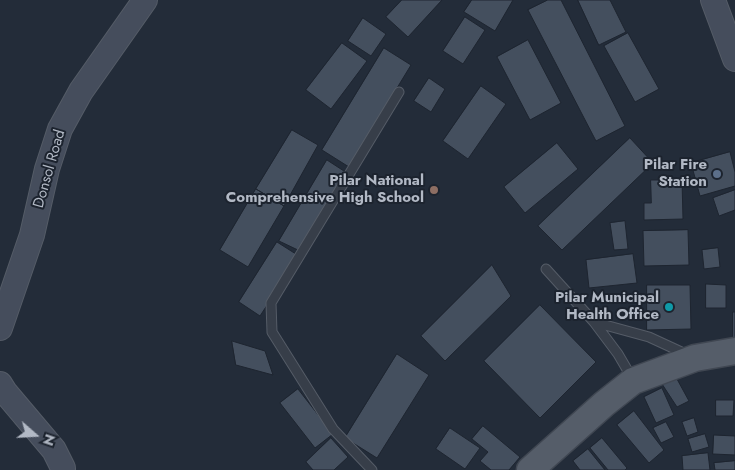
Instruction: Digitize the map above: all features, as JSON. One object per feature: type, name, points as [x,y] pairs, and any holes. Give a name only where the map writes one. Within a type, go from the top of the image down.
[{"type":"main road","name":"Donsol Road","points":[[0,328],[32,235],[47,169],[60,129],[81,91],[145,0]]},
{"type":"main road","points":[[712,0],[735,59]]},
{"type":"main road","points":[[530,470],[604,404],[633,381],[696,358],[735,351]]},
{"type":"main road","points":[[0,384],[54,450],[63,470]]},
{"type":"lane","points":[[372,470],[333,429],[272,332],[271,303],[399,92]]},
{"type":"lane","points":[[546,269],[594,322],[618,354],[633,381]]},
{"type":"lane","points":[[594,322],[648,337],[696,358]]},
{"type":"building","points":[[402,0],[442,0],[408,37],[386,17]]},
{"type":"building","points":[[472,0],[513,0],[495,31],[464,12]]},
{"type":"building","points":[[548,0],[561,0],[625,126],[596,141],[528,10]]},
{"type":"building","points":[[578,0],[610,0],[626,32],[599,45]]},
{"type":"building","points":[[465,17],[485,30],[463,64],[443,51]]},
{"type":"building","points":[[363,18],[386,34],[371,56],[348,41]]},
{"type":"building","points":[[628,33],[659,89],[635,102],[604,46]]},
{"type":"building","points":[[528,40],[561,103],[530,120],[497,57]]},
{"type":"building","points":[[342,43],[367,61],[331,109],[306,90]]},
{"type":"building","points":[[384,48],[411,65],[349,167],[322,150]]},
{"type":"building","points":[[429,78],[445,89],[431,112],[414,101]]},
{"type":"building","points":[[481,86],[506,104],[468,159],[443,141]]},
{"type":"building","points":[[292,130],[318,145],[284,206],[256,189]]},
{"type":"building","points":[[630,138],[653,163],[562,250],[538,226]]},
{"type":"building","points":[[557,143],[578,169],[525,213],[504,187]]},
{"type":"building","points":[[730,152],[735,172],[735,186],[700,196],[691,163]]},
{"type":"building","points":[[327,160],[347,173],[300,251],[279,241]]},
{"type":"building","points":[[651,180],[682,180],[683,219],[644,220],[644,203],[651,203]]},
{"type":"building","points":[[256,189],[284,206],[248,267],[220,250]]},
{"type":"building","points":[[735,190],[735,210],[719,216],[713,198]]},
{"type":"building","points":[[625,221],[628,249],[614,250],[610,223]]},
{"type":"building","points":[[688,230],[689,265],[644,266],[643,231]]},
{"type":"building","points":[[277,242],[299,256],[260,316],[239,302]]},
{"type":"building","points":[[718,248],[720,267],[704,269],[702,250]]},
{"type":"building","points":[[633,254],[637,283],[589,288],[586,260]]},
{"type":"building","points":[[492,265],[511,296],[445,361],[421,336]]},
{"type":"building","points":[[706,284],[726,285],[726,308],[706,308]]},
{"type":"building","name":"Pilar Municipal Health Office","points":[[647,285],[690,285],[691,329],[647,330]]},
{"type":"building","points":[[540,305],[596,362],[540,418],[484,361]]},
{"type":"building","points":[[733,312],[735,312],[735,340],[733,340]]},
{"type":"building","points":[[232,341],[265,351],[273,375],[236,365]]},
{"type":"building","points":[[397,354],[429,375],[377,458],[345,438]]},
{"type":"building","points":[[677,379],[689,401],[677,407],[662,384]]},
{"type":"building","points":[[662,388],[674,415],[656,423],[644,397]]},
{"type":"building","points":[[298,389],[333,434],[315,448],[280,403]]},
{"type":"building","points":[[716,400],[734,400],[733,416],[716,416]]},
{"type":"building","points":[[634,411],[664,450],[649,463],[617,425]]},
{"type":"building","points":[[694,418],[698,432],[687,436],[682,422]]},
{"type":"building","points":[[666,422],[674,437],[661,443],[653,428]]},
{"type":"building","points":[[483,426],[520,457],[509,470],[491,470],[480,461],[488,452],[472,439]]},
{"type":"building","points":[[450,428],[480,448],[465,469],[436,449]]},
{"type":"building","points":[[705,434],[709,447],[692,452],[688,439]]},
{"type":"building","points":[[714,435],[735,436],[735,455],[713,454]]},
{"type":"building","points":[[331,438],[348,457],[334,470],[313,470],[306,462]]},
{"type":"building","points":[[602,438],[627,468],[625,470],[608,470],[590,448]]},
{"type":"building","points":[[588,449],[605,470],[580,470],[573,461]]},
{"type":"building","points":[[708,453],[710,470],[683,470],[682,456]]},
{"type":"building","points":[[735,461],[735,470],[715,470],[714,463]]},
{"type":"place","name":"Pilar Fire Station","points":[[717,174]]},
{"type":"place","name":"Pilar National Comprehensive High School","points":[[434,190]]},
{"type":"place","name":"Pilar Municipal Health Office","points":[[669,307]]}]
